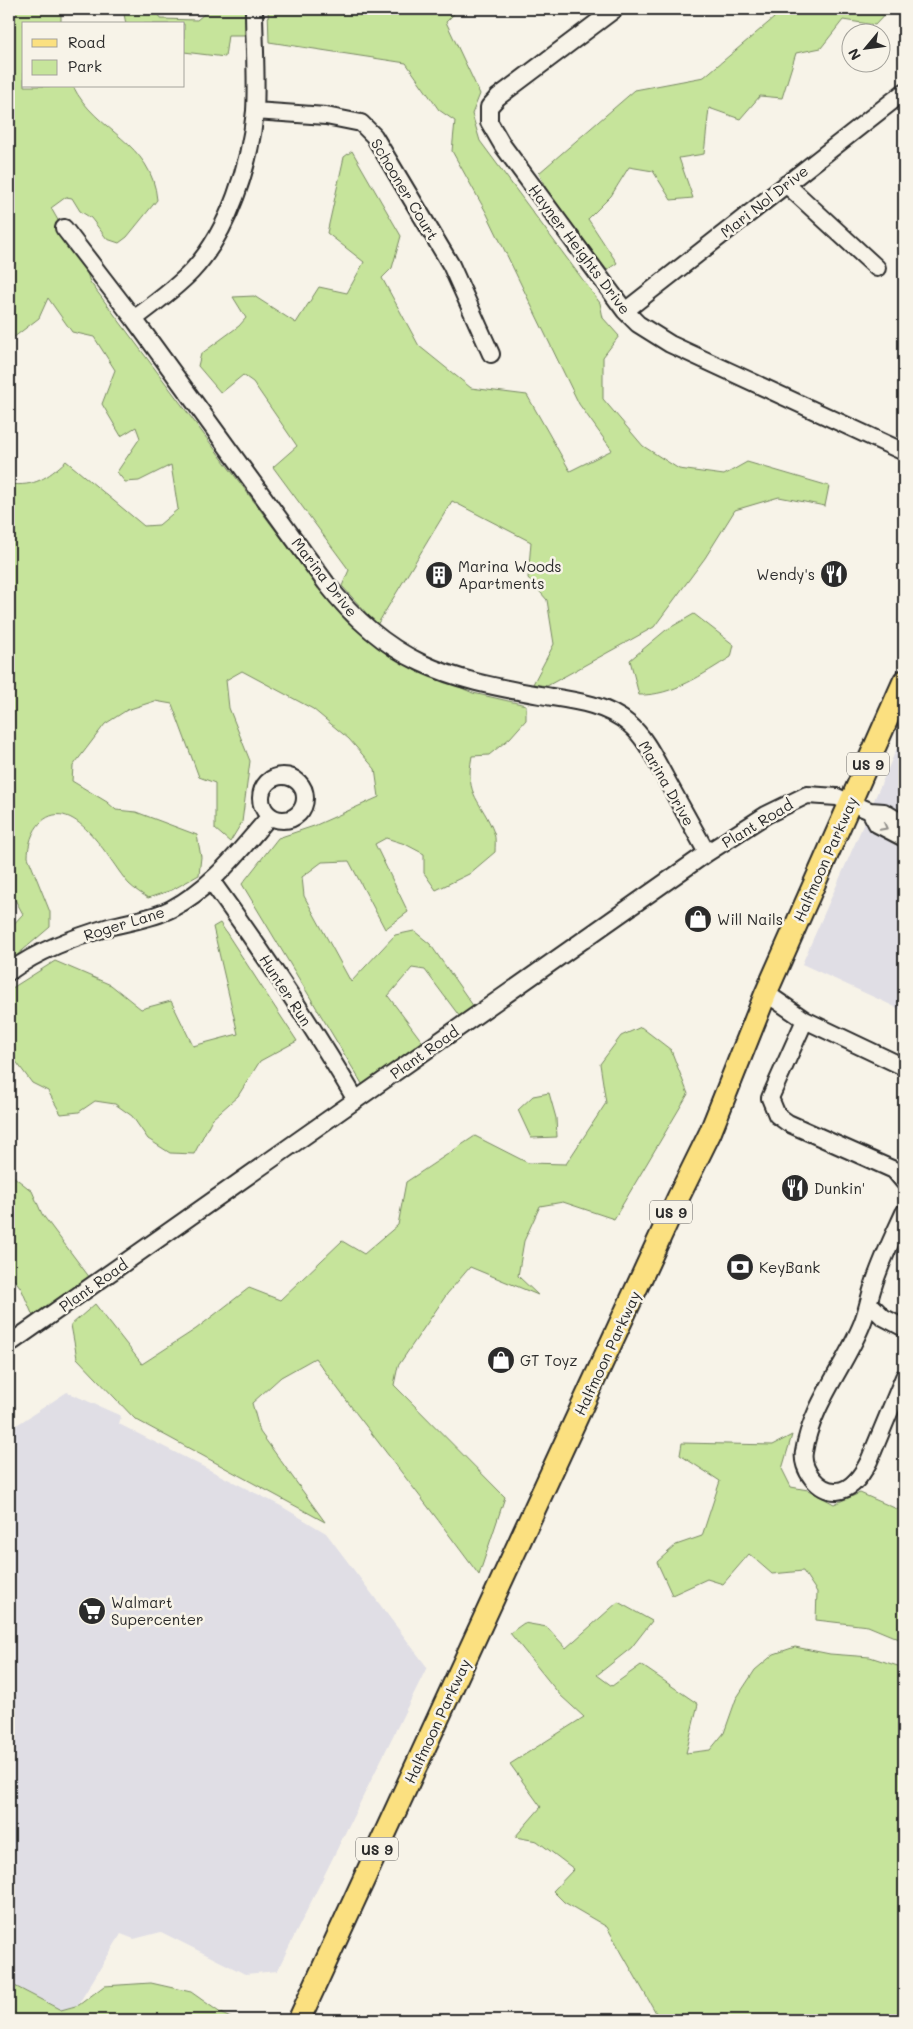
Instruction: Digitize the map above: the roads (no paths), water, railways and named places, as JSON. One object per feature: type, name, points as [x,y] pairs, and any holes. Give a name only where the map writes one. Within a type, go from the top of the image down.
[{"type":"main road","name":"Halfmoon Parkway","points":[[299,2020],[678,1198],[710,1133],[766,993],[860,806],[904,681]]},
{"type":"street","points":[[134,319],[168,294],[193,270],[224,225],[241,181],[255,111],[254,9]]},
{"type":"street","name":"Hayner Heights Drive","points":[[615,9],[498,97],[489,107],[489,122],[502,146],[625,311],[638,324],[670,344],[904,452]]},
{"type":"street","name":"Mari Nol Drive","points":[[625,311],[904,92]]},
{"type":"street","name":"Schooner Court","points":[[255,111],[326,116],[361,123],[374,136],[451,265],[491,354]]},
{"type":"street","points":[[786,184],[877,268]]},
{"type":"street","name":"Marina Drive","points":[[64,228],[134,319],[326,583],[343,605],[370,632],[413,661],[453,677],[486,686],[583,703],[609,711],[629,724],[654,758],[707,853]]},
{"type":"street","name":"Plant Road","points":[[9,1344],[707,853],[794,799],[818,794],[884,812],[904,824]]},
{"type":"street","points":[[860,806],[877,824],[904,838]]},
{"type":"street","name":"Roger Lane","points":[[9,972],[54,946],[111,926],[142,920],[170,910],[212,882],[270,816]]},
{"type":"street","name":"Hunter Run","points":[[212,882],[246,930],[356,1100]]},
{"type":"street","points":[[766,993],[805,1020],[904,1067]]},
{"type":"street","points":[[805,1020],[770,1098],[777,1115],[788,1123],[894,1170],[904,1182]]},
{"type":"street","points":[[904,1213],[887,1250],[862,1324],[819,1407],[804,1451],[806,1470],[813,1480],[831,1490],[838,1491],[851,1485],[869,1461],[904,1377]]},
{"type":"street","points":[[869,1303],[883,1317],[904,1328]]},
{"type":"place","name":"Wendy's","points":[[834,574]]},
{"type":"place","name":"Marina Woods Apartments","points":[[439,575]]},
{"type":"place","name":"Will Nails","points":[[698,919]]},
{"type":"place","name":"Dunkin'","points":[[795,1188]]},
{"type":"place","name":"KeyBank","points":[[740,1267]]},
{"type":"place","name":"GT Toyz","points":[[501,1360]]},
{"type":"place","name":"Walmart Supercenter","points":[[92,1611]]}]
